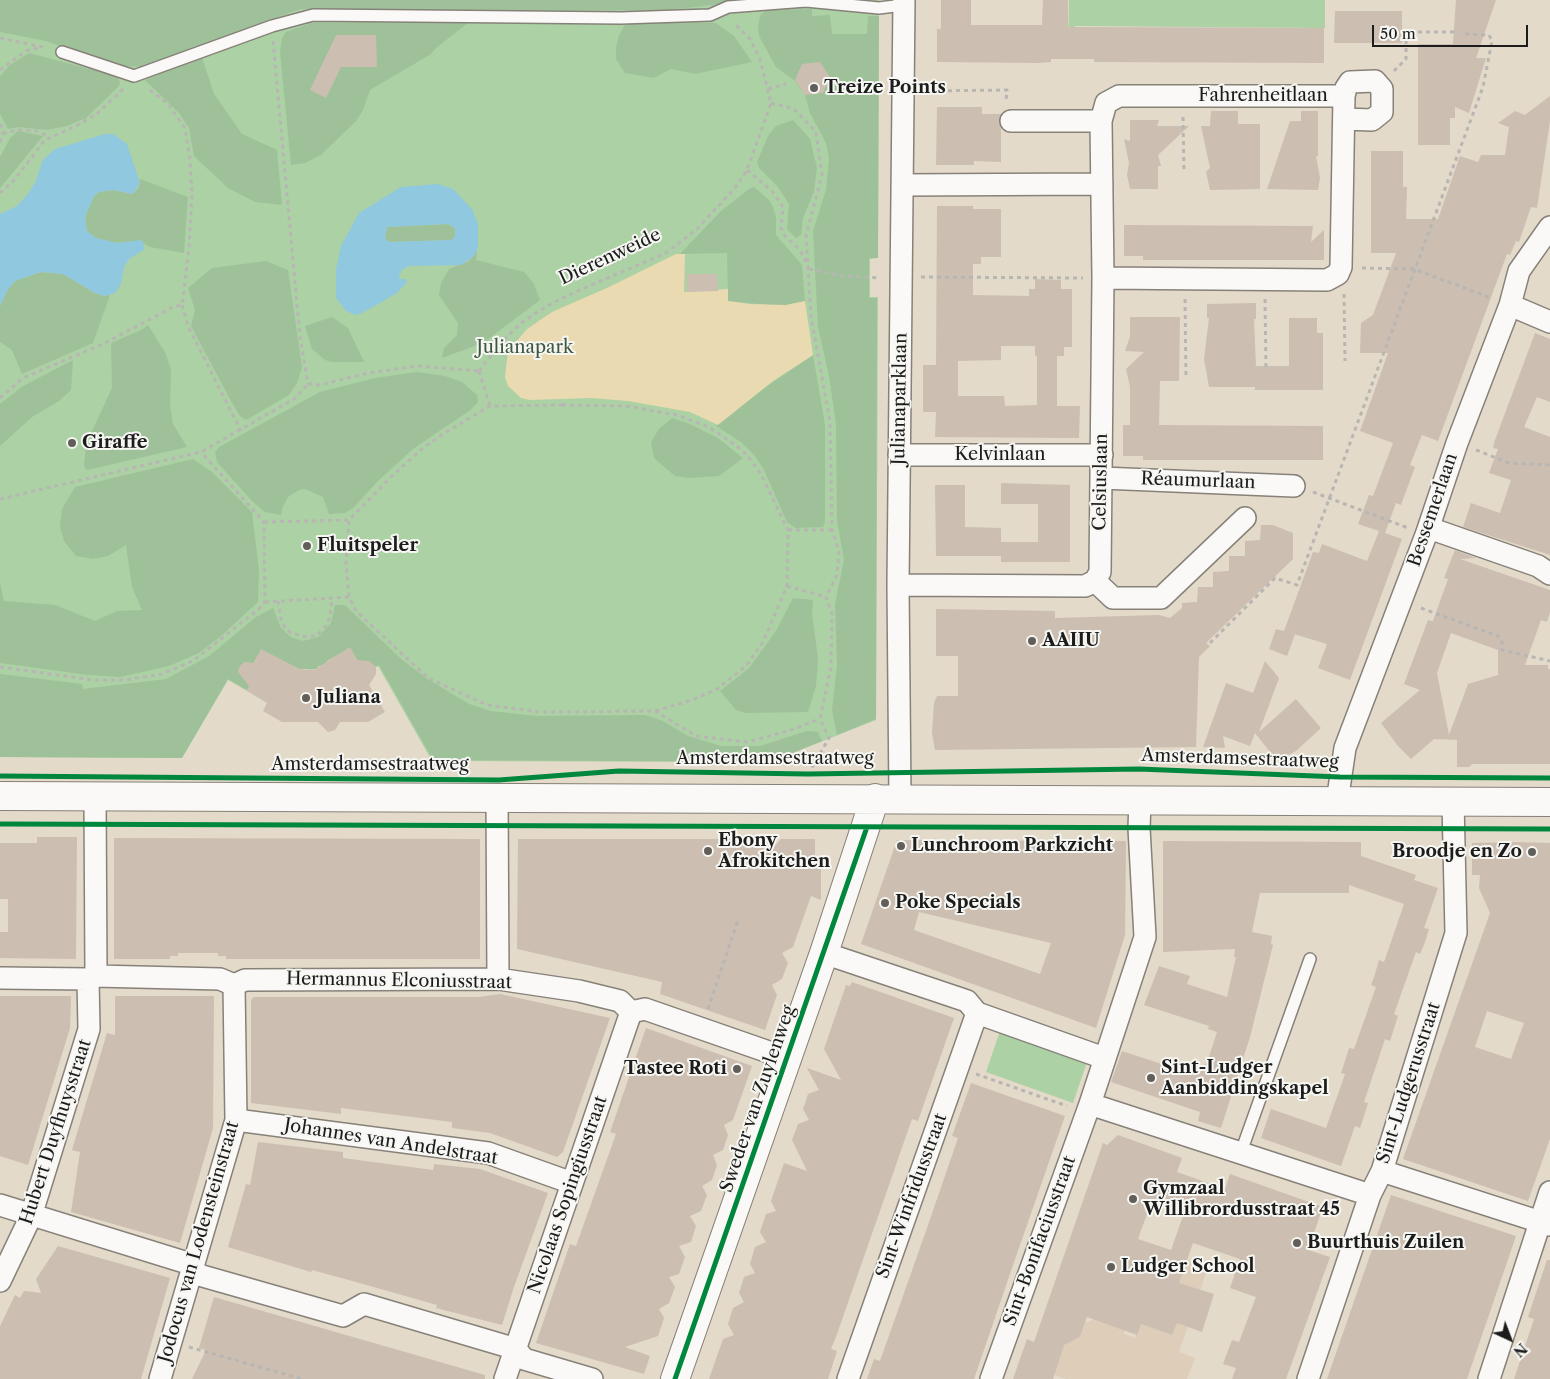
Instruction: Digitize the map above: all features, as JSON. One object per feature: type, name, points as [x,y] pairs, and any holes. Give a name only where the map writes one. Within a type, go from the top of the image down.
[{"type":"main road","name":"Amsterdamsestraatweg","points":[[0,796],[497,796],[1140,802],[1550,802]]},
{"type":"main road","name":"Sweder van Zuylenweg","points":[[675,1379],[824,954],[887,799]]},
{"type":"street","name":"Julianaparklaan","points":[[887,799],[898,585],[904,3]]},
{"type":"street","points":[[1103,278],[1265,281],[1327,280],[1338,274],[1343,276],[1344,96],[1350,82],[1375,81],[1382,89],[1382,112],[1372,120],[1344,120]]},
{"type":"street","name":"Fahrenheitlaan","points":[[1101,121],[1106,103],[1119,96],[1344,96]]},
{"type":"street","points":[[1011,121],[1101,121]]},
{"type":"street","name":"Celsiuslaan","points":[[1095,581],[1100,572],[1102,478],[1103,278],[1101,121]]},
{"type":"street","points":[[902,185],[1102,184]]},
{"type":"street","name":"Bessemerlaan","points":[[1337,802],[1345,748],[1428,532],[1457,442],[1510,305],[1519,271],[1550,227]]},
{"type":"street","points":[[1510,305],[1550,322]]},
{"type":"street","name":"Kelvinlaan","points":[[899,455],[1102,455]]},
{"type":"street","name":"Réaumurlaan","points":[[1102,478],[1284,484],[1294,486]]},
{"type":"street","name":"Réaumurlaan","points":[[1095,581],[1113,598],[1161,598],[1245,518]]},
{"type":"street","points":[[1428,532],[1538,566],[1550,574]]},
{"type":"street","points":[[898,585],[1085,586],[1095,581]]},
{"type":"street","points":[[497,796],[498,978]]},
{"type":"street","name":"Hubert Duyfhuysstraat","points":[[0,1281],[31,1216],[89,1029],[92,977],[95,797]]},
{"type":"street","name":"Sint-Ludgerusstraat","points":[[1308,1379],[1370,1196],[1382,1171],[1456,933],[1453,801]]},
{"type":"street","points":[[824,954],[967,1001],[977,1013],[1104,1058],[1144,937],[1139,828],[1140,802]]},
{"type":"street","name":"Hermannus Elconiusstraat","points":[[0,978],[220,979],[234,985],[245,980],[498,978],[579,991],[620,1001],[631,1012]]},
{"type":"street","name":"Jodocus van Lodensteinstraat","points":[[160,1379],[236,1120],[234,985]]},
{"type":"street","points":[[631,1012],[645,1009],[786,1058]]},
{"type":"street","name":"Nicolaas Sopingiusstraat","points":[[505,1379],[631,1012]]},
{"type":"street","name":"Sint-Winfridusstraat","points":[[848,1379],[977,1013]]},
{"type":"street","name":"Sint-Bonifaciusstraat","points":[[991,1379],[1088,1108],[1104,1058]]},
{"type":"street","points":[[1088,1108],[1241,1152],[1370,1196]]},
{"type":"street","name":"Johannes van Andelstraat","points":[[236,1120],[488,1153],[572,1184]]},
{"type":"street","points":[[1382,1171],[1545,1223]]},
{"type":"street","points":[[1489,1379],[1545,1223],[1550,1192]]},
{"type":"street","points":[[0,1205],[343,1316],[364,1304],[516,1349],[524,1359],[592,1379]]},
{"type":"lane","points":[[62,52],[134,76],[272,26],[312,16],[621,18],[710,15],[728,7],[806,1],[879,8],[904,3]]},
{"type":"lane","points":[[1241,1152],[1310,959]]},
{"type":"path","points":[[710,15],[732,20],[750,39],[760,59],[771,103],[794,109],[816,132],[822,175],[806,236],[812,316],[830,422],[832,530],[839,551],[837,575],[826,597],[832,614],[831,667],[820,719],[829,738],[809,771]]},
{"type":"path","points":[[272,26],[300,337],[308,384]]},
{"type":"path","points":[[1379,86],[1406,59],[1406,32],[1456,32]]},
{"type":"path","points":[[1210,642],[1275,578],[1298,585],[1483,86],[1492,41],[1489,35],[1462,34]]},
{"type":"path","points":[[0,38],[62,52]]},
{"type":"path","points":[[0,70],[26,51],[42,46]]},
{"type":"path","points":[[0,193],[15,180],[45,140],[78,126],[98,113],[119,95],[134,76],[166,103],[185,128],[192,195],[189,249],[182,305],[188,326],[241,430]]},
{"type":"path","points":[[768,89],[786,84]]},
{"type":"path","points":[[902,91],[1007,90],[1005,121],[1011,121]]},
{"type":"path","points":[[0,124],[3,134],[0,143]]},
{"type":"path","points":[[3,134],[25,130],[36,131],[50,137]]},
{"type":"path","points":[[747,170],[772,191],[783,207],[781,228],[785,236],[800,250],[809,269]]},
{"type":"path","points":[[809,269],[869,278],[902,276],[1103,278]]},
{"type":"path","points":[[1345,361],[1343,276],[1414,269],[1510,305]]},
{"type":"path","points":[[1186,379],[1185,294],[1201,295],[1201,280]]},
{"type":"path","points":[[1265,281],[1266,370]]},
{"type":"path","points":[[0,398],[23,378],[105,343],[182,305]]},
{"type":"path","points":[[308,384],[320,385],[368,373],[418,366],[479,370],[490,406]]},
{"type":"path","points":[[0,499],[202,452],[294,399],[308,384]]},
{"type":"path","points":[[490,406],[626,406],[677,415],[709,427],[747,455],[761,474],[788,530],[787,586],[763,642],[746,666],[717,689],[692,700],[655,711],[540,712],[487,705],[428,678],[356,611],[348,597],[346,563],[349,520],[372,495],[423,448],[490,406]]},
{"type":"path","points":[[1457,442],[1509,463],[1550,465]]},
{"type":"path","points":[[202,452],[264,522],[265,602]]},
{"type":"path","points":[[1294,486],[1428,532]]},
{"type":"path","points":[[264,522],[349,520]]},
{"type":"path","points":[[788,530],[832,530]]},
{"type":"path","points":[[787,586],[826,597]]},
{"type":"path","points":[[0,668],[93,680],[125,680],[162,674],[193,661],[230,634],[265,602],[348,597]]},
{"type":"path","points":[[278,601],[281,620],[284,626],[291,633],[307,637],[317,635],[326,626],[330,617],[332,598]]},
{"type":"path","points":[[1401,601],[1498,636],[1502,640],[1502,650],[1550,661]]},
{"type":"path","points":[[655,711],[696,736],[748,742],[820,719]]},
{"type":"path","points":[[701,1028],[738,920]]},
{"type":"path","points":[[958,1068],[1088,1108]]},
{"type":"path","points":[[171,1342],[302,1379]]},
{"type":"shaded area","points":[[1187,1260],[1202,1265],[1201,1269],[1207,1270],[1179,1352],[1195,1358],[1187,1379],[1066,1379],[1054,1375],[1045,1331],[1074,1340],[1080,1337],[1085,1323],[1094,1319],[1125,1330],[1124,1334],[1135,1338],[1143,1317],[1147,1326],[1172,1335],[1177,1320],[1176,1292]]},
{"type":"green space","name":"Julianapark","points":[[0,0],[879,0],[878,258],[870,259],[870,297],[878,297],[876,720],[783,757],[781,762],[432,761],[378,666],[376,667],[369,661],[359,663],[350,648],[327,661],[326,664],[310,670],[261,649],[253,664],[245,662],[240,666],[238,672],[255,676],[247,691],[228,680],[182,758],[0,757]]},
{"type":"green space","points":[[0,0],[756,0],[669,10],[369,11],[301,9],[271,19],[235,36],[150,67],[116,66],[46,41],[0,32]]},
{"type":"green space","points":[[1069,0],[1325,0],[1325,28],[1075,26],[1074,59],[1068,59]]},
{"type":"green space","points":[[812,9],[812,16],[830,15],[832,34],[867,34],[868,16],[879,16],[878,258],[869,258],[869,298],[877,298],[876,719],[837,735],[832,710],[837,665],[835,604],[844,560],[837,521],[836,424],[829,376],[818,327],[813,231],[826,190],[829,158],[826,143],[810,113],[805,95],[795,81],[776,67],[759,36],[758,27],[760,16],[766,10]]},
{"type":"green space","points":[[469,22],[431,54],[370,90],[363,110],[356,121],[321,155],[305,163],[291,165],[280,52],[282,38],[286,32],[311,23]]},
{"type":"green space","points":[[636,22],[716,23],[734,36],[752,62],[695,74],[671,69],[654,78],[625,73],[616,59],[616,47],[619,35],[625,25]]},
{"type":"green space","points":[[29,53],[116,76],[120,82],[119,86],[86,118],[67,126],[46,130],[19,127],[8,129],[0,114],[0,76],[10,65]]},
{"type":"green space","points":[[202,57],[214,94],[242,134],[277,150],[282,205],[255,202],[228,188],[194,156],[189,128],[179,113],[145,80]]},
{"type":"green space","points":[[793,120],[810,139],[817,168],[814,192],[803,218],[801,235],[796,238],[787,229],[789,204],[778,187],[759,168],[757,162],[768,136],[776,126]]},
{"type":"green space","points":[[18,131],[43,136],[0,188],[0,157],[10,138]]},
{"type":"green space","points":[[140,179],[188,197],[184,253],[150,247],[139,241],[117,243],[96,238],[87,231],[85,217],[94,196],[99,192],[113,190],[133,194],[139,187]]},
{"type":"green space","points":[[754,187],[769,200],[773,207],[776,217],[776,235],[802,265],[805,301],[786,305],[768,305],[728,301],[727,253],[680,254],[720,212]]},
{"type":"green space","points":[[448,224],[455,228],[456,237],[451,240],[389,242],[385,238],[387,227]]},
{"type":"green space","points":[[477,251],[476,260],[524,272],[534,284],[540,300],[483,343],[442,358],[444,348],[457,335],[458,323],[439,295],[441,283],[449,269],[469,261]]},
{"type":"green space","points":[[266,261],[288,270],[302,367],[297,383],[289,395],[246,420],[240,416],[231,401],[191,326],[195,310],[188,288],[212,268]]},
{"type":"green space","points":[[41,272],[63,274],[95,293],[105,296],[110,295],[93,343],[22,374],[12,350],[0,342],[0,306],[8,289],[15,281]]},
{"type":"green space","points":[[332,317],[348,328],[364,362],[331,362],[325,360],[312,349],[305,326]]},
{"type":"green space","points":[[148,325],[166,354],[171,370],[170,406],[173,424],[187,447],[87,470],[84,467],[86,444],[112,388],[111,343]]},
{"type":"green space","points":[[813,355],[825,425],[825,522],[823,527],[796,528],[787,522],[763,468],[754,455],[741,442],[716,426],[744,402]]},
{"type":"green space","points":[[73,360],[71,390],[59,401],[32,417],[0,446],[0,404],[23,386]]},
{"type":"green space","points":[[417,372],[445,376],[462,382],[477,395],[478,402],[469,411],[413,449],[378,481],[353,508],[345,513],[329,514],[323,497],[305,489],[299,490],[288,497],[282,508],[281,515],[265,512],[252,501],[217,462],[215,452],[219,447],[320,392],[375,378]]},
{"type":"green space","points":[[672,418],[690,424],[718,438],[743,458],[719,476],[689,478],[675,476],[654,458],[651,442],[659,429]]},
{"type":"green space","points":[[193,459],[212,472],[252,512],[259,571],[258,602],[221,636],[199,653],[169,666],[120,677],[88,675],[0,663],[0,583],[4,601],[55,605],[95,621],[117,611],[142,610],[132,587],[126,545],[108,556],[93,559],[76,556],[64,541],[60,526],[62,509],[75,487]]},
{"type":"green space","points":[[793,598],[813,600],[812,613],[818,659],[816,686],[808,712],[745,713],[736,710],[720,691],[749,668],[776,631]]},
{"type":"green space","points":[[335,605],[345,605],[400,658],[426,678],[469,704],[491,711],[536,716],[645,715],[663,721],[688,736],[721,746],[760,746],[807,731],[818,732],[822,741],[782,757],[780,762],[433,760],[379,665],[376,667],[367,661],[359,663],[350,648],[316,669],[299,669],[261,650],[253,664],[245,662],[240,666],[238,672],[255,676],[247,690],[228,679],[182,758],[0,757],[0,674],[82,684],[83,689],[166,679],[209,656],[256,617],[273,608],[281,628],[291,637],[303,641],[318,637],[331,623]]},
{"type":"green space","points":[[1000,1031],[1087,1062],[1073,1103],[986,1072]]},
{"type":"sand","points":[[676,254],[685,254],[684,292],[728,289],[728,301],[750,304],[786,305],[805,301],[813,355],[773,381],[718,425],[690,412],[628,401],[591,398],[530,400],[521,398],[508,386],[505,377],[508,351],[527,329],[552,312],[609,287]]},
{"type":"water","points":[[105,134],[113,134],[127,144],[140,183],[133,194],[113,190],[99,192],[94,196],[85,217],[87,231],[96,238],[117,243],[142,240],[145,249],[129,259],[124,267],[121,284],[115,293],[105,296],[95,293],[63,274],[41,272],[15,281],[8,289],[0,306],[0,214],[17,206],[27,195],[35,183],[43,160],[55,149]]},
{"type":"water","points":[[438,184],[453,189],[472,209],[478,224],[478,248],[474,256],[461,265],[409,266],[402,270],[399,276],[400,279],[405,279],[407,282],[397,293],[356,315],[346,311],[336,298],[336,270],[341,246],[359,213],[401,187]],"holes":[[[448,224],[455,228],[455,237],[451,240],[389,242],[385,238],[387,227]]]},
{"type":"building","points":[[941,0],[971,0],[971,25],[1042,25],[1043,0],[1068,0],[1068,27],[1324,28],[1324,63],[1094,62],[1094,59],[1051,59],[1051,62],[1038,63],[937,62],[937,29],[941,29]]},
{"type":"building","points":[[1456,0],[1496,0],[1476,58],[1486,58],[1469,113],[1455,107],[1455,118],[1450,118],[1450,145],[1418,145],[1418,44],[1453,44]]},
{"type":"building","points":[[1335,11],[1402,11],[1402,43],[1334,43]]},
{"type":"building","points":[[336,35],[376,35],[377,67],[341,67],[326,98],[310,90]]},
{"type":"building","points":[[820,62],[830,77],[823,93],[805,95],[795,80],[802,64]]},
{"type":"building","points":[[1550,96],[1550,121],[1537,208],[1531,207],[1519,242],[1516,241],[1510,255],[1507,254],[1438,441],[1422,435],[1410,465],[1415,467],[1401,505],[1396,503],[1385,533],[1402,539],[1350,680],[1318,668],[1327,644],[1284,631],[1313,552],[1319,553],[1322,544],[1367,561],[1379,531],[1358,524],[1369,495],[1373,496],[1393,443],[1360,431],[1388,353],[1360,353],[1361,323],[1373,315],[1396,253],[1371,253],[1371,151],[1403,151],[1403,187],[1407,187],[1406,219],[1438,219],[1460,156],[1478,162],[1481,155],[1505,155],[1509,127],[1498,123],[1515,111],[1525,115]]},
{"type":"building","points":[[937,107],[982,107],[982,114],[1001,114],[999,121],[1001,129],[1001,162],[974,161],[974,165],[936,165]]},
{"type":"building","points":[[1211,111],[1238,111],[1238,124],[1260,124],[1260,189],[1210,190],[1206,172],[1210,168],[1201,126],[1210,126]]},
{"type":"building","points":[[1301,111],[1318,111],[1318,156],[1316,156],[1320,178],[1318,190],[1267,189],[1290,121],[1301,121]]},
{"type":"building","points":[[1130,120],[1159,120],[1157,126],[1189,126],[1158,155],[1161,166],[1158,166],[1158,189],[1130,189],[1127,175],[1129,163],[1124,139],[1130,141]]},
{"type":"building","points":[[937,206],[973,206],[973,209],[1001,209],[1001,257],[981,257],[981,264],[973,264],[973,295],[1029,296],[1029,289],[1035,289],[1035,279],[1061,280],[1061,289],[1072,289],[1072,347],[1064,347],[1064,356],[1057,356],[1057,406],[1080,406],[1079,438],[935,437],[936,412],[923,412],[923,365],[936,365]],"holes":[[[1001,346],[1035,346],[1035,356],[1037,356],[1037,405],[1005,406],[1004,396],[958,396],[958,361],[1001,360]]]},
{"type":"building","points":[[1124,225],[1313,226],[1311,242],[1324,230],[1324,260],[1143,260],[1143,256],[1124,256]]},
{"type":"building","points":[[687,274],[717,274],[718,291],[687,292]]},
{"type":"building","points":[[1256,303],[1256,319],[1254,319],[1256,366],[1289,366],[1289,318],[1317,318],[1317,333],[1323,333],[1323,390],[1255,390],[1255,387],[1209,387],[1204,359],[1209,318],[1207,318],[1207,304]]},
{"type":"building","points":[[1130,317],[1180,317],[1179,381],[1160,381],[1159,425],[1323,426],[1323,460],[1143,460],[1143,456],[1123,456],[1123,425],[1130,425],[1130,387],[1126,369],[1144,352],[1125,351],[1130,337]]},
{"type":"building","points":[[1535,333],[1550,339],[1550,402],[1537,397],[1524,427],[1550,437],[1550,555],[1463,527],[1471,503],[1500,513],[1511,480],[1489,473],[1498,449],[1493,448]]},
{"type":"building","points":[[1001,483],[1070,485],[1070,562],[1001,562],[1001,556],[936,556],[935,485],[965,485],[965,527],[1001,528],[1001,542],[1038,542],[1038,504],[1001,504]]},
{"type":"building","points":[[1261,525],[1273,525],[1293,533],[1293,559],[1206,643],[1210,646],[1199,657],[1196,747],[935,750],[932,733],[934,703],[937,696],[958,696],[958,656],[936,656],[936,609],[1055,611],[1055,618],[1159,615],[1170,618],[1182,608],[1182,603],[1197,602],[1198,587],[1213,587],[1213,572],[1229,571],[1229,556],[1245,556],[1245,541],[1260,540]]},
{"type":"building","points":[[1455,550],[1476,558],[1460,559],[1550,590],[1550,612],[1547,622],[1541,620],[1525,665],[1548,665],[1548,669],[1550,669],[1550,764],[1472,764],[1469,767],[1457,767],[1457,740],[1434,739],[1411,759],[1398,746],[1381,723],[1420,690],[1404,684],[1428,620],[1433,621],[1448,579],[1444,578]],"holes":[[[1451,633],[1498,650],[1498,675],[1468,684],[1449,735],[1437,673]]]},
{"type":"building","points":[[1276,629],[1295,634],[1287,656],[1269,649]]},
{"type":"building","points":[[350,647],[357,660],[369,661],[376,667],[376,674],[369,685],[385,712],[368,722],[340,722],[335,730],[328,732],[318,722],[282,722],[263,711],[267,703],[247,691],[249,686],[238,672],[240,666],[245,662],[254,663],[261,649],[299,669],[314,670]]},
{"type":"building","points":[[1265,661],[1279,678],[1259,732],[1296,699],[1321,728],[1296,751],[1277,761],[1255,733],[1250,746],[1223,736],[1225,748],[1203,747],[1226,683],[1253,693]]},
{"type":"building","points":[[37,837],[77,837],[76,959],[0,958],[0,932],[8,932],[8,899],[0,899],[0,843],[37,843]]},
{"type":"building","points":[[114,838],[480,839],[480,959],[226,959],[226,956],[218,956],[218,953],[178,953],[178,956],[170,956],[170,959],[114,959]]},
{"type":"building","points":[[518,839],[751,839],[751,842],[765,839],[773,848],[781,839],[815,839],[815,865],[821,859],[821,900],[811,896],[793,947],[782,953],[788,963],[782,979],[772,985],[777,995],[765,1030],[660,994],[662,982],[517,949]]},
{"type":"building","points":[[897,840],[1126,841],[1125,935],[1096,1028],[861,944]],"holes":[[[919,912],[1051,943],[1040,974],[914,930]]]},
{"type":"building","points":[[1163,841],[1361,842],[1361,856],[1416,875],[1414,880],[1438,888],[1424,928],[1429,929],[1425,942],[1420,954],[1416,952],[1394,1014],[1398,1016],[1390,1041],[1385,1039],[1364,1102],[1368,1103],[1360,1128],[1355,1126],[1341,1166],[1261,1138],[1271,1109],[1326,1128],[1345,1074],[1341,1073],[1349,1048],[1354,1049],[1376,987],[1371,985],[1379,960],[1384,962],[1404,904],[1349,885],[1349,893],[1260,893],[1252,932],[1272,936],[1271,944],[1273,945],[1250,1037],[1221,1128],[1198,1121],[1200,1112],[1111,1082],[1122,1051],[1189,1073],[1207,1063],[1217,1032],[1208,1029],[1209,1026],[1144,1005],[1159,966],[1190,976],[1187,984],[1227,997],[1236,957],[1234,957],[1235,949],[1163,952]]},
{"type":"building","points":[[1472,843],[1550,843],[1550,1139],[1528,1201],[1403,1159],[1490,913],[1479,888],[1480,875],[1472,875]],"holes":[[[1487,1011],[1524,1023],[1511,1059],[1475,1047]]]},
{"type":"building","points":[[852,982],[954,1018],[918,1121],[912,1119],[831,1349],[837,1351],[828,1379],[709,1379],[723,1339],[734,1335],[728,1324],[733,1308],[744,1302],[739,1293],[744,1277],[755,1273],[750,1264],[755,1247],[766,1242],[760,1232],[766,1214],[776,1211],[771,1201],[784,1163],[807,1171],[792,1140],[798,1124],[809,1120],[803,1109],[808,1094],[819,1090],[807,1068],[841,1080],[824,1049],[846,985],[850,986]]},
{"type":"building","points":[[500,994],[610,1018],[563,1152],[557,1157],[490,1133],[452,1128],[452,1122],[341,1108],[341,1114],[251,1103],[251,1000],[254,997],[479,997]]},
{"type":"building","points":[[0,996],[71,996],[70,1028],[28,1165],[0,1156]]},
{"type":"building","points":[[115,996],[214,996],[213,1128],[180,1243],[71,1212],[80,1152],[72,1150],[107,1033],[115,1035]]},
{"type":"building","points":[[646,1028],[752,1066],[733,1120],[724,1125],[728,1135],[723,1150],[713,1155],[717,1165],[712,1180],[702,1186],[707,1195],[701,1211],[690,1216],[696,1226],[691,1242],[679,1246],[685,1257],[679,1274],[669,1277],[675,1287],[669,1303],[659,1309],[664,1318],[658,1336],[625,1347],[650,1356],[644,1374],[536,1343],[570,1244],[576,1246],[616,1134],[610,1132]]},
{"type":"building","points":[[971,1083],[1065,1116],[974,1379],[867,1379],[874,1359],[880,1361],[927,1228],[958,1138],[952,1136]]},
{"type":"building","points":[[1118,1135],[1182,1158],[1177,1172],[1225,1189],[1230,1174],[1323,1207],[1308,1250],[1330,1257],[1286,1379],[1232,1379],[1236,1368],[1223,1364],[1232,1340],[1239,1342],[1256,1297],[1230,1288],[1240,1259],[1193,1243],[1179,1283],[1214,1294],[1202,1332],[1177,1323],[1172,1335],[1141,1324],[1137,1335],[1087,1317],[1080,1337],[1064,1345],[1053,1379],[1013,1379],[1027,1339],[1034,1342],[1103,1143],[1107,1145]],"holes":[[[1158,1204],[1184,1213],[1171,1250],[1138,1239],[1147,1214]]]},
{"type":"building","points":[[258,1142],[343,1152],[343,1158],[433,1170],[434,1164],[480,1169],[548,1193],[502,1325],[436,1308],[437,1305],[312,1270],[311,1272],[228,1247],[246,1184],[250,1185]]},
{"type":"building","points":[[1391,1195],[1516,1236],[1467,1379],[1327,1379]]},
{"type":"building","points":[[58,1246],[170,1278],[141,1379],[0,1379],[0,1326],[15,1295],[20,1298],[24,1291],[41,1293],[36,1279]]},
{"type":"building","points":[[1547,1260],[1550,1260],[1550,1379],[1514,1379],[1534,1319],[1528,1317]]},
{"type":"building","points":[[214,1297],[485,1375],[485,1379],[192,1379],[206,1350],[199,1348]]},
{"type":"cycle path","points":[[0,776],[499,780],[619,771],[808,774],[1139,769],[1340,777],[1550,778]]},
{"type":"cycle path","points":[[0,824],[1550,829]]},
{"type":"cycle path","points":[[675,1379],[867,827]]},
{"type":"place","name":"Treize Points","points":[[814,88]]},
{"type":"place","name":"Giraffe","points":[[72,443]]},
{"type":"place","name":"Fluitspeler","points":[[307,546]]},
{"type":"place","name":"AAIIU","points":[[1032,641]]},
{"type":"place","name":"Juliana","points":[[306,698]]},
{"type":"place","name":"Lunchroom Parkzicht","points":[[901,846]]},
{"type":"place","name":"Ebony Afrokitchen","points":[[708,851]]},
{"type":"place","name":"Broodje en Zo","points":[[1532,852]]},
{"type":"place","name":"Poke Specials","points":[[885,903]]},
{"type":"place","name":"Tastee Roti","points":[[737,1069]]},
{"type":"place","name":"Sint-Ludger Aanbiddingskapel","points":[[1151,1078]]},
{"type":"place","name":"Gymzaal Willibrordusstraat 45","points":[[1133,1199]]},
{"type":"place","name":"Buurthuis Zuilen","points":[[1297,1243]]},
{"type":"place","name":"Ludger School","points":[[1111,1267]]}]
